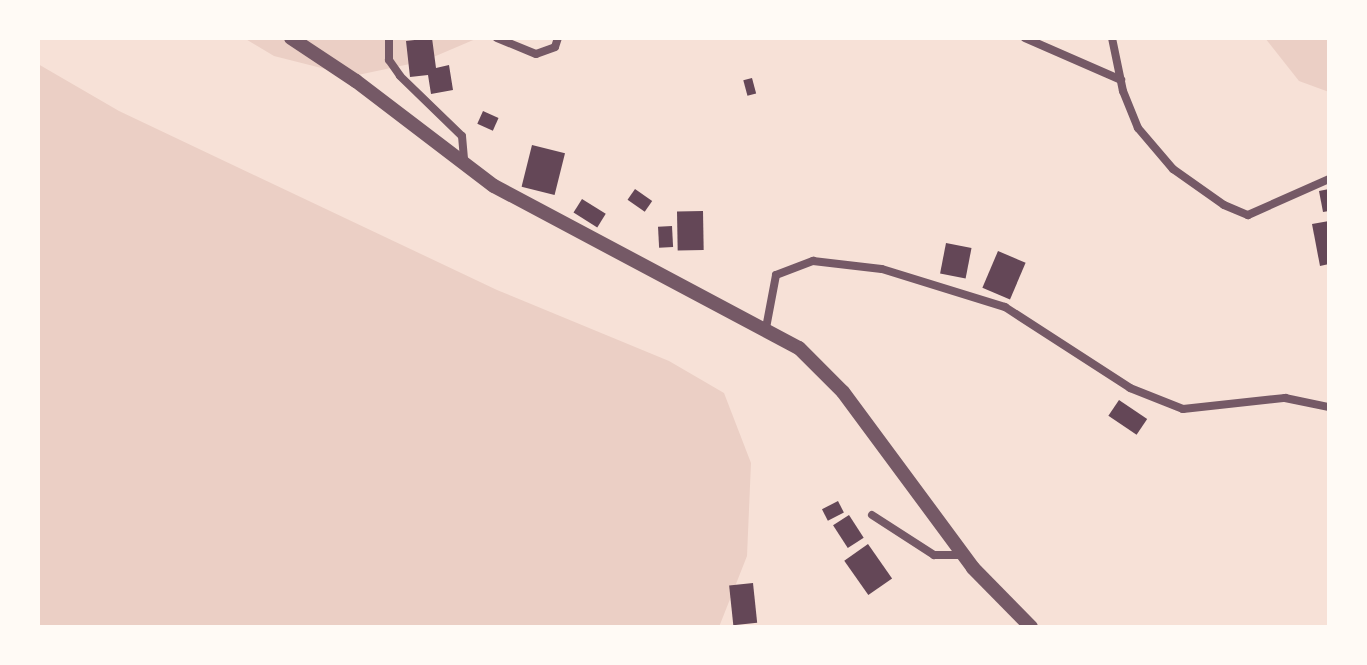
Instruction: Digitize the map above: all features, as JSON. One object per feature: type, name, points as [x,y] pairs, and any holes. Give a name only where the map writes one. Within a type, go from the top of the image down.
[{"type":"street","points":[[291,38],[356,81],[464,166],[539,214],[766,328],[799,348],[843,392],[963,555],[1031,627]]},
{"type":"street","points":[[389,38],[389,60],[400,76],[462,136],[464,166]]},
{"type":"street","points":[[497,38],[536,54],[555,47],[558,38]]},
{"type":"street","points":[[1025,38],[1121,80]]},
{"type":"street","points":[[1112,38],[1121,80],[1138,128],[1173,169],[1224,205],[1248,215],[1329,179]]},
{"type":"street","points":[[766,328],[776,275],[813,261],[882,269],[1005,307],[1130,388],[1183,409],[1285,398],[1329,407]]},
{"type":"street","points":[[872,515],[934,555],[963,555]]},
{"type":"shaded area","points":[[244,38],[478,38],[424,61],[353,76],[274,56]]},
{"type":"shaded area","points":[[1265,38],[1329,38],[1329,92],[1299,81]]},
{"type":"shaded area","points":[[38,64],[119,111],[497,290],[669,361],[724,393],[751,463],[747,556],[719,627],[38,627]]},
{"type":"building","points":[[432,38],[436,68],[449,65],[453,90],[431,94],[428,75],[410,77],[406,41]]},
{"type":"building","points":[[752,78],[756,93],[747,96],[743,80]]},
{"type":"building","points":[[483,111],[499,118],[493,131],[477,124]]},
{"type":"building","points":[[532,145],[565,153],[555,195],[522,187]]},
{"type":"building","points":[[635,189],[652,201],[645,212],[628,200]]},
{"type":"building","points":[[1329,189],[1329,211],[1323,212],[1319,191]]},
{"type":"building","points":[[582,199],[606,214],[597,227],[574,213]]},
{"type":"building","points":[[677,211],[703,211],[704,250],[678,250]]},
{"type":"building","points":[[1329,221],[1329,264],[1320,266],[1312,224]]},
{"type":"building","points":[[672,226],[673,247],[659,248],[658,227]]},
{"type":"building","points":[[946,243],[972,248],[966,278],[940,273]]},
{"type":"building","points":[[998,251],[1026,263],[1010,300],[982,288]]},
{"type":"building","points":[[1119,400],[1147,419],[1137,435],[1108,416]]},
{"type":"building","points":[[838,501],[844,513],[828,521],[822,509]]},
{"type":"building","points":[[849,515],[864,538],[848,548],[833,525]]},
{"type":"building","points":[[868,544],[892,578],[868,595],[844,561]]},
{"type":"building","points":[[753,583],[757,623],[733,625],[729,586]]}]
